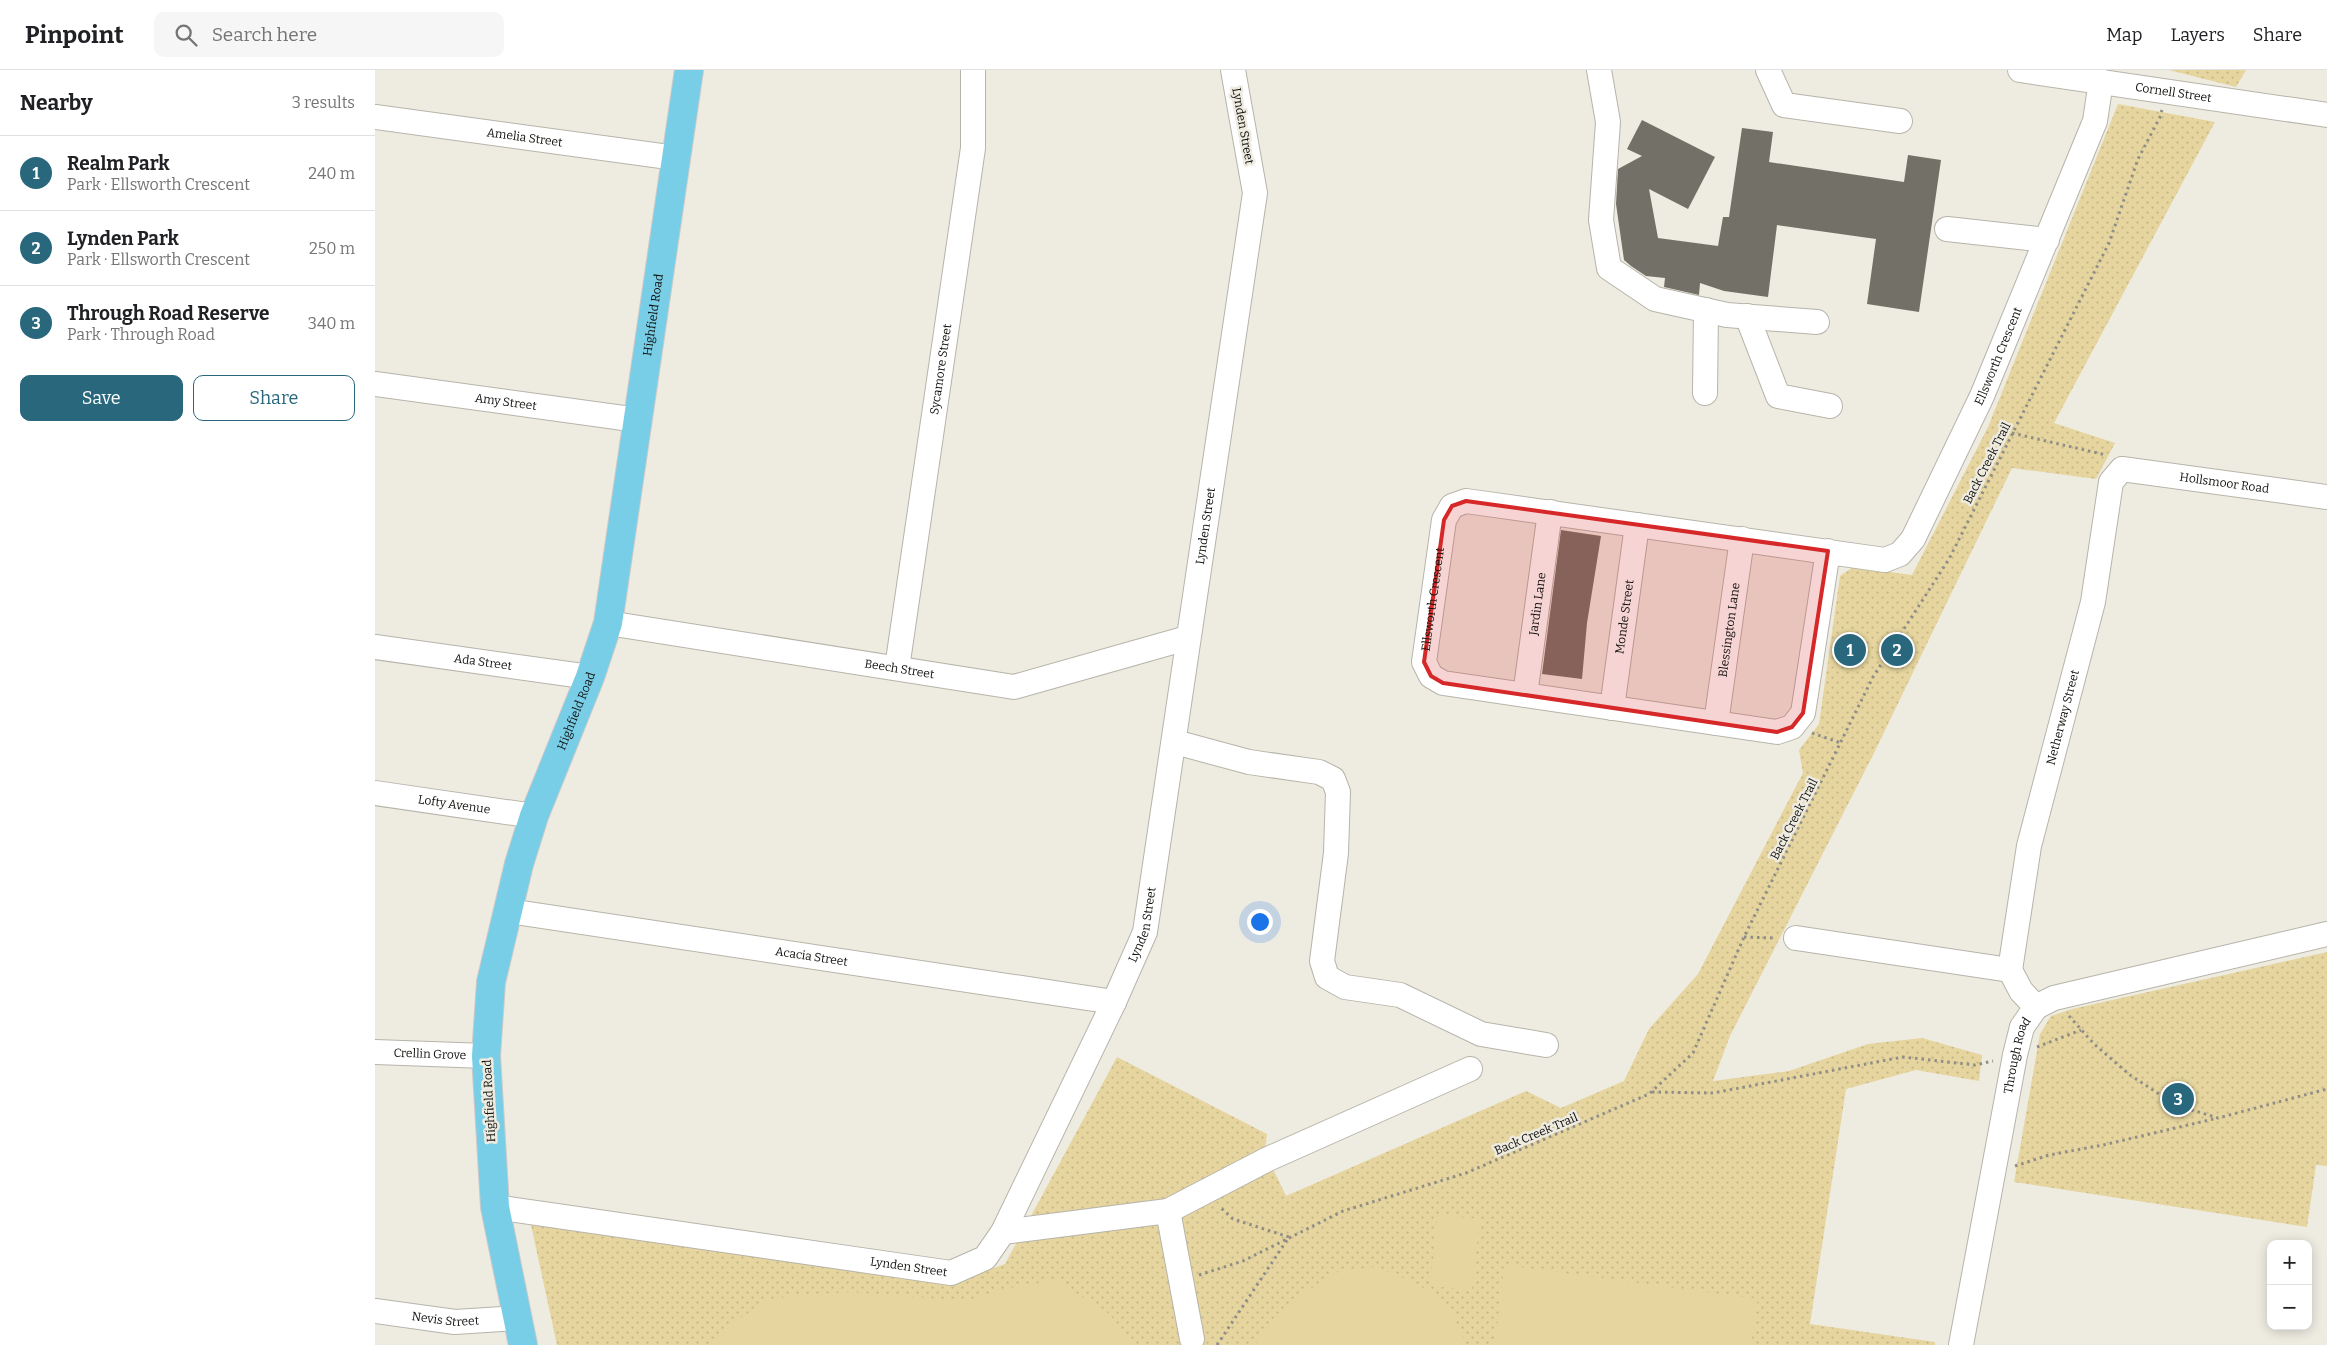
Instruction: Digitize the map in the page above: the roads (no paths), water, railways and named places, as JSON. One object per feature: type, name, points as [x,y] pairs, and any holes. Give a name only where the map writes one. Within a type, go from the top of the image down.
[{"type":"main road","name":"Highfield Road","points":[[523,1345],[495,1207],[486,1056],[491,982],[519,864],[534,816],[590,677],[608,623],[689,70]]},
{"type":"street","name":"Sycamore Street","points":[[897,668],[973,148],[973,70]]},
{"type":"street","name":"Lynden Street","points":[[495,1207],[951,1273],[985,1258],[1003,1232],[1114,1002],[1145,932],[1175,742],[1187,638],[1255,193],[1233,70]]},
{"type":"street","points":[[1599,70],[1608,122],[1601,220],[1609,268],[1655,299],[1747,316],[1817,322]]},
{"type":"street","points":[[1768,70],[1784,105],[1900,121]]},
{"type":"street","name":"Cornell Street","points":[[2020,70],[2327,115]]},
{"type":"street","name":"Ellsworth Crescent","points":[[1828,551],[1803,713],[1792,727],[1777,732],[1443,683],[1431,676],[1424,662],[1445,520],[1452,506],[1466,501],[1743,539],[1828,551],[1885,560],[1900,554],[1913,539],[1982,396],[2095,121],[2101,81]]},
{"type":"street","name":"Amelia Street","points":[[375,117],[676,158]]},
{"type":"street","points":[[1947,229],[2047,240]]},
{"type":"street","points":[[1705,393],[1707,310]]},
{"type":"street","points":[[1747,316],[1778,396],[1830,406]]},
{"type":"street","name":"Amy Street","points":[[375,384],[638,420]]},
{"type":"street","name":"Hollsmoor Road","points":[[2128,470],[2327,497]]},
{"type":"street","name":"Netherway Street","points":[[2010,970],[2029,846],[2093,602],[2111,482],[2128,470]]},
{"type":"street","name":"Jardin Lane","points":[[1525,695],[1550,512]]},
{"type":"street","name":"Monde Street","points":[[1612,708],[1637,525]]},
{"type":"street","name":"Blessington Lane","points":[[1716,723],[1743,539]]},
{"type":"street","name":"Beech Street","points":[[608,623],[1014,687],[1187,638]]},
{"type":"street","name":"Ada Street","points":[[375,647],[590,677]]},
{"type":"street","points":[[1175,742],[1249,762],[1319,772],[1333,779],[1339,792],[1336,853],[1322,961],[1327,977],[1345,988],[1400,995],[1481,1034],[1546,1045]]},
{"type":"street","name":"Lofty Avenue","points":[[375,793],[534,816]]},
{"type":"street","name":"Acacia Street","points":[[509,910],[1114,1002]]},
{"type":"street","points":[[1796,938],[2010,970],[2021,991],[2045,1002],[2327,934]]},
{"type":"street","name":"Through Road","points":[[1961,1345],[2022,1027],[2045,1002]]},
{"type":"street","name":"Crellin Grove","points":[[375,1052],[486,1056]]},
{"type":"street","points":[[1003,1232],[1168,1211],[1269,1159],[1470,1069]]},
{"type":"street","points":[[1168,1211],[1192,1339]]},
{"type":"street","name":"Nevis Street","points":[[375,1311],[455,1322],[517,1318]]},
{"type":"place","name":"Realm Park","points":[[1850,650]]},
{"type":"place","name":"Lynden Park","points":[[1897,650]]},
{"type":"place","name":"Through Road Reserve","points":[[2178,1099]]}]
